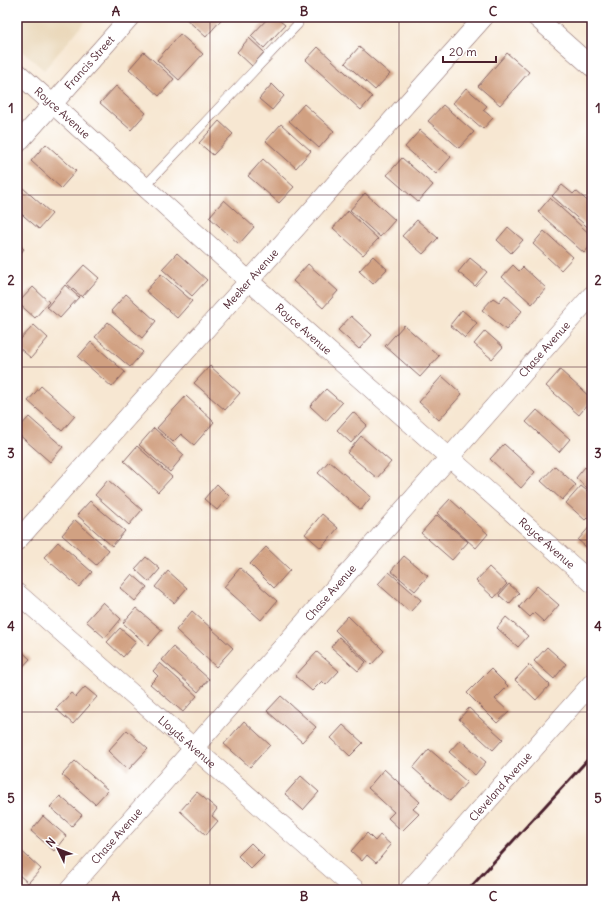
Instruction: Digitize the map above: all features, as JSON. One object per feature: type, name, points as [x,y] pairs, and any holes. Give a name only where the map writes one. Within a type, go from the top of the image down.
[{"type":"street","name":"Meeker Avenue","points":[[17,541],[484,17]]},
{"type":"street","points":[[536,17],[592,67]]},
{"type":"street","name":"Francis Street","points":[[17,144],[126,18]]},
{"type":"street","name":"Royce Avenue","points":[[17,72],[249,281],[592,583]]},
{"type":"street","name":"Chase Avenue","points":[[69,890],[592,295]]},
{"type":"street","name":"Lloyds Avenue","points":[[17,593],[356,890]]},
{"type":"street","name":"Cleveland Avenue","points":[[409,890],[592,683]]},
{"type":"lane","points":[[144,187],[298,24]]},
{"type":"shaded area","points":[[17,17],[89,17],[44,70],[17,46]]},
{"type":"building","points":[[184,17],[217,17],[221,20],[206,37]]},
{"type":"building","points":[[269,17],[275,17],[285,25],[264,48],[251,36]]},
{"type":"building","points":[[180,34],[203,54],[179,80],[157,60]]},
{"type":"building","points":[[249,38],[264,52],[252,66],[237,52]]},
{"type":"building","points":[[318,47],[372,97],[361,110],[306,60]]},
{"type":"building","points":[[359,47],[390,74],[375,90],[345,63]]},
{"type":"building","points":[[144,52],[174,79],[159,96],[129,69]]},
{"type":"building","points":[[507,53],[529,72],[500,105],[478,86]]},
{"type":"building","points":[[272,84],[284,96],[272,110],[259,99]]},
{"type":"building","points":[[116,86],[146,113],[131,130],[100,103]]},
{"type":"building","points":[[466,88],[487,106],[483,110],[493,118],[483,129],[453,103]]},
{"type":"building","points":[[304,104],[334,131],[319,148],[289,121]]},
{"type":"building","points":[[443,105],[474,132],[459,148],[428,121]]},
{"type":"building","points":[[219,121],[233,134],[213,155],[199,143]]},
{"type":"building","points":[[281,124],[311,151],[296,168],[266,141]]},
{"type":"building","points":[[420,130],[451,157],[436,174],[405,147]]},
{"type":"building","points":[[46,144],[76,171],[61,188],[31,161]]},
{"type":"building","points":[[402,158],[433,185],[418,202],[387,175]]},
{"type":"building","points":[[263,159],[294,187],[279,203],[248,176]]},
{"type":"building","points":[[562,185],[573,194],[576,191],[592,205],[592,231],[552,196]]},
{"type":"building","points":[[23,188],[52,214],[39,229],[17,210],[17,195]]},
{"type":"building","points":[[365,193],[395,220],[380,237],[350,210]]},
{"type":"building","points":[[550,198],[592,236],[592,244],[584,253],[538,212]]},
{"type":"building","points":[[224,200],[254,227],[239,244],[209,217]]},
{"type":"building","points":[[348,211],[378,239],[363,255],[333,228]]},
{"type":"building","points":[[417,220],[438,238],[423,254],[402,236]]},
{"type":"building","points":[[508,227],[523,240],[511,253],[497,240]]},
{"type":"building","points":[[544,231],[573,257],[561,270],[533,244]]},
{"type":"building","points":[[17,243],[24,249],[17,258]]},
{"type":"building","points":[[177,253],[207,280],[192,296],[162,269]]},
{"type":"building","points":[[373,256],[387,269],[373,284],[359,271]]},
{"type":"building","points":[[470,258],[487,272],[475,286],[458,272]]},
{"type":"building","points":[[308,264],[338,291],[323,308],[293,281]]},
{"type":"building","points":[[84,265],[99,278],[82,297],[67,284]]},
{"type":"building","points":[[513,265],[519,271],[523,267],[546,288],[532,304],[502,277]]},
{"type":"building","points":[[161,274],[192,301],[177,318],[146,291]]},
{"type":"building","points":[[65,285],[79,297],[60,318],[47,307]]},
{"type":"building","points":[[33,287],[49,302],[35,318],[18,303]]},
{"type":"building","points":[[126,294],[156,321],[142,338],[111,311]]},
{"type":"building","points":[[505,295],[522,311],[506,330],[482,310],[493,298],[499,302]]},
{"type":"building","points":[[462,310],[477,323],[465,338],[450,325]]},
{"type":"building","points":[[351,316],[372,335],[359,349],[338,330]]},
{"type":"building","points":[[108,322],[143,352],[130,367],[95,337]]},
{"type":"building","points":[[34,325],[48,338],[31,358],[17,346],[17,343]]},
{"type":"building","points":[[404,325],[439,356],[420,377],[385,346]]},
{"type":"building","points":[[485,331],[503,347],[492,359],[474,344]]},
{"type":"building","points":[[91,342],[125,372],[112,387],[78,357]]},
{"type":"building","points":[[210,366],[240,393],[225,410],[194,383]]},
{"type":"building","points":[[560,370],[592,399],[579,415],[546,386]]},
{"type":"building","points":[[442,376],[462,394],[439,420],[419,402]]},
{"type":"building","points":[[41,386],[75,416],[62,431],[28,401]]},
{"type":"building","points":[[326,389],[342,403],[326,421],[310,406]]},
{"type":"building","points":[[186,396],[214,422],[194,445],[181,434],[173,442],[157,428]]},
{"type":"building","points":[[537,410],[570,439],[559,452],[526,422]]},
{"type":"building","points":[[353,412],[367,425],[351,443],[337,430]]},
{"type":"building","points":[[29,417],[63,447],[50,462],[17,433],[17,430]]},
{"type":"building","points":[[154,428],[184,455],[170,472],[139,445]]},
{"type":"building","points":[[361,436],[391,462],[377,478],[347,453]]},
{"type":"building","points":[[504,444],[535,472],[521,488],[490,459]]},
{"type":"building","points":[[137,446],[172,477],[158,492],[124,461]]},
{"type":"building","points":[[329,461],[371,497],[361,510],[318,473]]},
{"type":"building","points":[[555,466],[576,485],[562,500],[541,481]]},
{"type":"building","points":[[585,467],[592,474],[592,486],[589,490],[576,478]]},
{"type":"building","points":[[108,480],[142,510],[129,525],[95,495]]},
{"type":"building","points":[[217,484],[229,496],[217,510],[204,499]]},
{"type":"building","points":[[581,486],[592,495],[592,513],[585,520],[566,503]]},
{"type":"building","points":[[450,499],[488,534],[476,548],[437,513]]},
{"type":"building","points":[[90,501],[125,531],[112,546],[77,515]]},
{"type":"building","points":[[322,514],[338,528],[321,548],[305,534]]},
{"type":"building","points":[[437,515],[468,542],[452,560],[421,533]]},
{"type":"building","points":[[75,520],[109,550],[96,565],[62,535]]},
{"type":"building","points":[[592,524],[592,552],[578,540]]},
{"type":"building","points":[[58,542],[92,572],[79,587],[44,557]]},
{"type":"building","points":[[266,547],[290,570],[274,588],[250,564]]},
{"type":"building","points":[[404,556],[428,576],[415,591],[391,571]]},
{"type":"building","points":[[146,557],[160,569],[149,582],[135,569]]},
{"type":"building","points":[[489,567],[507,584],[494,598],[476,581]]},
{"type":"building","points":[[240,568],[277,601],[261,620],[224,587]]},
{"type":"building","points":[[168,571],[187,588],[174,603],[155,587]]},
{"type":"building","points":[[389,572],[421,600],[410,612],[378,584]]},
{"type":"building","points":[[132,574],[147,587],[135,601],[120,588]]},
{"type":"building","points":[[509,584],[519,593],[509,604],[499,595]]},
{"type":"building","points":[[537,586],[559,605],[544,622],[534,613],[530,617],[519,607]]},
{"type":"building","points":[[103,602],[121,619],[105,638],[86,621]]},
{"type":"building","points":[[136,608],[162,630],[148,646],[123,623]]},
{"type":"building","points":[[192,611],[233,648],[216,667],[176,630]]},
{"type":"building","points":[[348,616],[384,651],[371,665],[335,630]]},
{"type":"building","points":[[506,617],[528,636],[518,647],[497,628]]},
{"type":"building","points":[[120,628],[136,642],[123,657],[107,642]]},
{"type":"building","points":[[339,637],[366,662],[358,671],[331,647]]},
{"type":"building","points":[[17,647],[30,659],[17,673]]},
{"type":"building","points":[[173,647],[209,679],[198,692],[162,660]]},
{"type":"building","points":[[547,647],[566,664],[554,679],[534,661]]},
{"type":"building","points":[[317,652],[339,671],[326,685],[322,681],[312,691],[295,676]]},
{"type":"building","points":[[160,663],[197,696],[183,712],[150,684],[158,676],[153,671]]},
{"type":"building","points":[[529,665],[550,685],[536,700],[515,680]]},
{"type":"building","points":[[491,669],[508,686],[495,699],[509,712],[497,723],[467,693]]},
{"type":"building","points":[[85,687],[97,697],[73,724],[56,709],[71,693],[76,697]]},
{"type":"building","points":[[281,696],[316,727],[302,742],[267,711]]},
{"type":"building","points":[[469,708],[503,739],[493,750],[459,719]]},
{"type":"building","points":[[244,721],[270,745],[250,767],[224,744]]},
{"type":"building","points":[[343,725],[363,743],[350,756],[331,738]]},
{"type":"building","points":[[127,730],[148,749],[128,770],[108,751]]},
{"type":"building","points":[[460,740],[486,762],[475,775],[449,752]]},
{"type":"building","points":[[429,749],[467,782],[450,801],[413,768]]},
{"type":"building","points":[[75,761],[108,790],[95,804],[62,775]]},
{"type":"building","points":[[384,769],[420,802],[413,809],[419,814],[402,831],[388,818],[394,812],[368,788]]},
{"type":"building","points":[[301,776],[319,792],[303,810],[285,794]]},
{"type":"building","points":[[197,792],[217,809],[212,816],[218,821],[206,835],[180,811]]},
{"type":"building","points":[[60,796],[82,815],[72,826],[50,807]]},
{"type":"building","points":[[43,816],[66,836],[54,851],[31,831]]},
{"type":"building","points":[[367,833],[375,841],[380,835],[391,845],[376,863],[367,855],[362,861],[351,851]]},
{"type":"building","points":[[251,843],[264,856],[251,869],[238,856]]},
{"type":"building","points":[[17,847],[41,869],[28,883],[17,873]]},
{"type":"railway","points":[[468,890],[592,755]]}]
